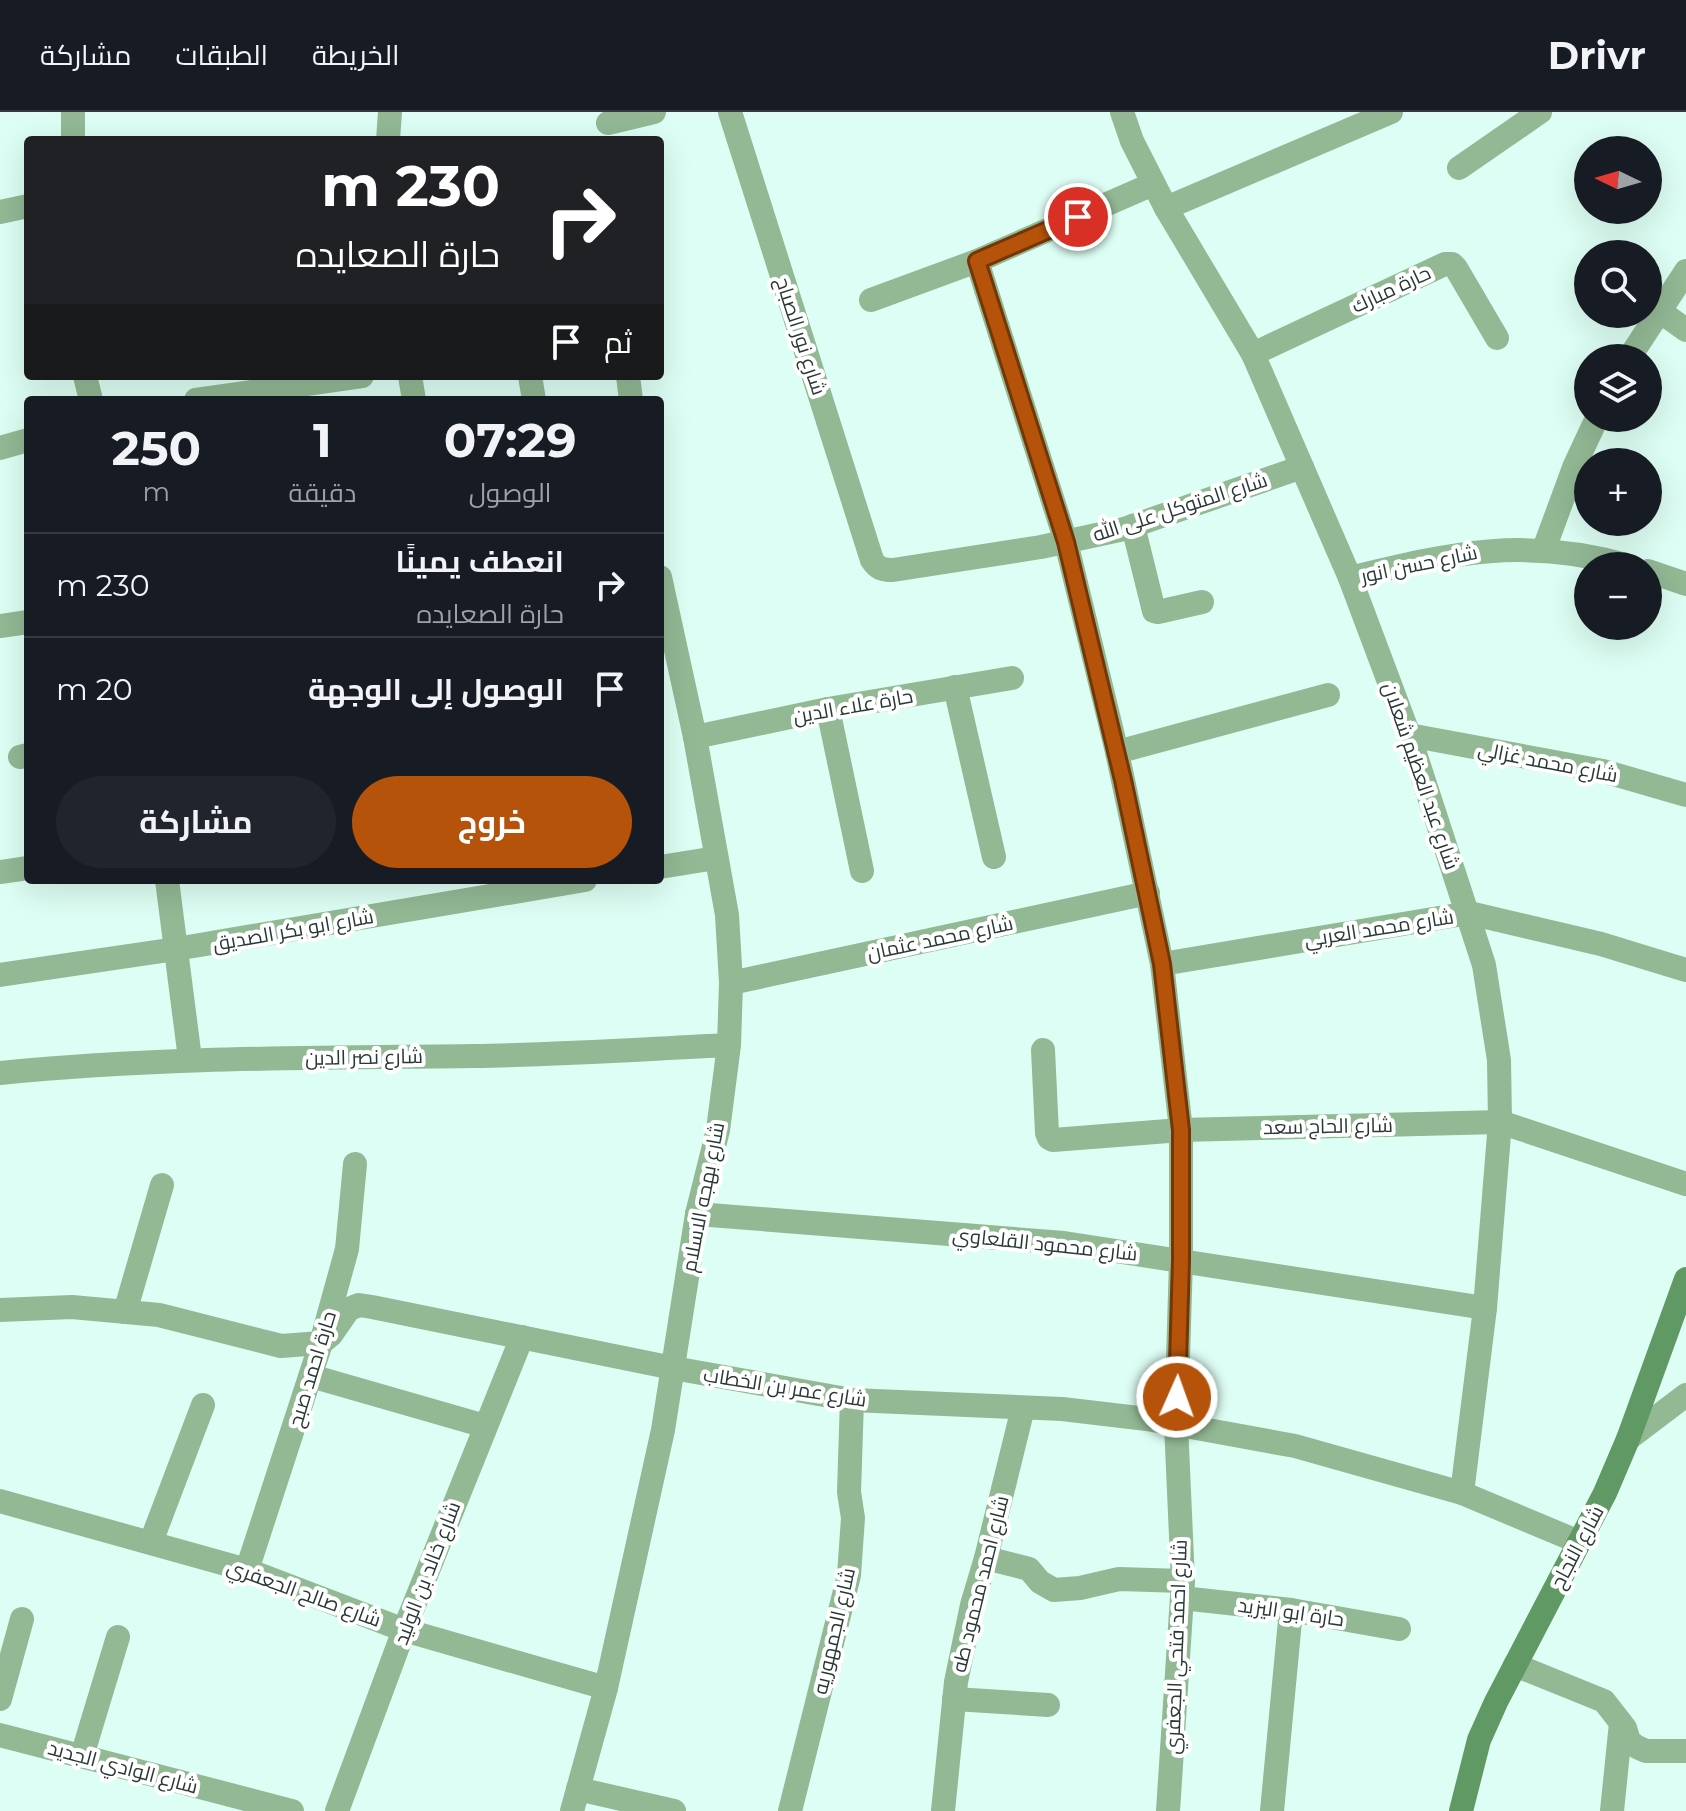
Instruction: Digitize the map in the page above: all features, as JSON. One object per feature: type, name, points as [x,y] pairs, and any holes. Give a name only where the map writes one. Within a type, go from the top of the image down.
[{"type":"street","points":[[73,112],[73,136]]},
{"type":"street","points":[[388,136],[390,112]]},
{"type":"street","points":[[609,125],[654,112]]},
{"type":"street","name":"شارع نور الصباح","points":[[730,112],[872,560]]},
{"type":"street","name":"شارع عبد العظيم شعلان","points":[[1122,112],[1153,184],[1253,354],[1350,578],[1409,735],[1484,965],[1499,1060],[1500,1122],[1485,1308],[1462,1493]]},
{"type":"street","points":[[1166,208],[1391,112]]},
{"type":"street","points":[[1459,168],[1540,112]]},
{"type":"street","points":[[871,300],[977,261],[1153,184]]},
{"type":"street","points":[[0,212],[24,207]]},
{"type":"street","name":"شارع احمد فتحي الجعفري","points":[[977,261],[1066,542],[1117,752],[1162,964],[1181,1130],[1176,1424],[1182,1590],[1168,1811]]},
{"type":"street","name":"حارة مبارك","points":[[1253,354],[1445,264],[1456,268],[1497,338]]},
{"type":"street","points":[[1662,304],[1686,271]]},
{"type":"street","points":[[1662,313],[1686,330]]},
{"type":"street","points":[[224,396],[334,380]]},
{"type":"street","points":[[1544,549],[1590,432]]},
{"type":"street","points":[[0,448],[24,441]]},
{"type":"street","name":"شارع المتوكل على الله","points":[[872,560],[876,567],[893,570],[1066,542],[1133,526],[1302,467]]},
{"type":"street","points":[[1133,526],[1154,611],[1202,602]]},
{"type":"street","name":"شارع حسن انور","points":[[1350,578],[1431,558],[1473,552],[1544,549],[1574,553]]},
{"type":"street","points":[[1662,576],[1686,584]]},
{"type":"street","name":"شارع بهجه الاسلام","points":[[575,1800],[606,1688],[639,1545],[673,1368],[697,1214],[718,1130],[729,1045],[731,983],[727,915],[695,737],[664,595]]},
{"type":"street","points":[[0,626],[24,623]]},
{"type":"street","name":"حارة علاء الدين","points":[[695,737],[828,709],[1012,678]]},
{"type":"street","points":[[955,687],[994,857]]},
{"type":"street","points":[[1117,752],[1328,695]]},
{"type":"street","points":[[828,709],[862,871]]},
{"type":"street","name":"شارع محمد غزالي","points":[[1409,735],[1603,771],[1686,795]]},
{"type":"street","points":[[664,866],[716,858]]},
{"type":"street","points":[[0,872],[24,869]]},
{"type":"street","points":[[168,884],[190,1059]]},
{"type":"street","name":"شارع ابو بكر الصديق","points":[[0,975],[176,949],[561,884]]},
{"type":"street","name":"شارع محمد عثمان","points":[[731,983],[1148,893]]},
{"type":"street","name":"شارع محمد العربي","points":[[1162,964],[1469,913],[1601,944],[1686,970]]},
{"type":"street","name":"شارع نصر الدين","points":[[0,1073],[190,1059],[479,1056],[729,1045]]},
{"type":"street","name":"شارع الحاج سعد","points":[[1043,1050],[1049,1138],[1053,1140],[1181,1130],[1500,1122],[1686,1184]]},
{"type":"street","name":"حارة احمد صبح","points":[[247,1570],[311,1376],[347,1249],[355,1164]]},
{"type":"street","points":[[125,1312],[162,1185]]},
{"type":"street","name":"شارع محمود القلعاوي","points":[[697,1214],[1064,1243],[1485,1308]]},
{"type":"street","name":"شارع النجاح","points":[[1461,1811],[1479,1740],[1605,1493],[1686,1279]]},
{"type":"street","name":"شارع عمر بن الخطاب","points":[[321,1343],[331,1335],[349,1309],[359,1305],[673,1368],[852,1400],[1062,1409],[1176,1424],[1295,1446],[1462,1493],[1579,1542]]},
{"type":"street","points":[[0,1310],[72,1307],[159,1315],[281,1346],[321,1343]]},
{"type":"street","name":"شارع خالد بن الوليد","points":[[337,1811],[404,1630],[522,1337]]},
{"type":"street","points":[[311,1376],[485,1426]]},
{"type":"street","points":[[1628,1439],[1686,1395]]},
{"type":"street","name":"شارع الجمهوريه","points":[[790,1811],[849,1575],[853,1518],[849,1492],[852,1400]]},
{"type":"street","points":[[151,1542],[203,1405]]},
{"type":"street","name":"شارع احمد محمود طه","points":[[943,1811],[954,1699],[972,1605],[1023,1408]]},
{"type":"street","name":"شارع صالح الجعفري","points":[[0,1501],[247,1570],[404,1630],[606,1688]]},
{"type":"street","name":"حارة ابو اليزيد","points":[[986,1558],[1029,1569],[1040,1582],[1054,1590],[1119,1579],[1399,1629]]},
{"type":"street","points":[[1272,1811],[1291,1610]]},
{"type":"street","points":[[0,1699],[22,1619]]},
{"type":"street","points":[[82,1756],[118,1637]]},
{"type":"street","points":[[1515,1665],[1604,1701],[1621,1723],[1629,1741],[1637,1747],[1646,1751],[1686,1751]]},
{"type":"street","points":[[954,1699],[1048,1705]]},
{"type":"street","points":[[1612,1811],[1621,1723]]},
{"type":"street","name":"شارع الوادي الجديد","points":[[0,1735],[292,1811]]},
{"type":"street","points":[[575,1800],[674,1811]]},
{"type":"route","points":[[1078,217],[977,261],[1066,542],[1123,780],[1162,964],[1181,1130],[1177,1397]]}]
